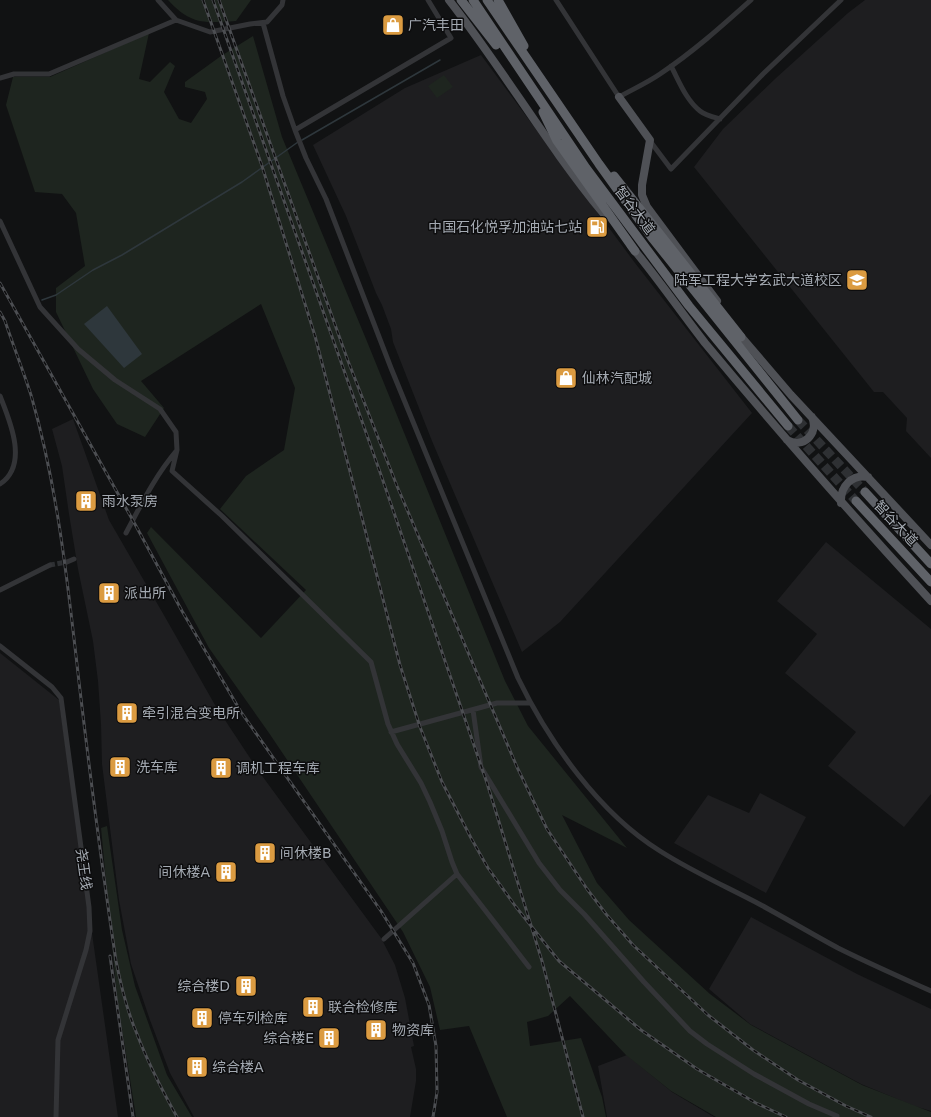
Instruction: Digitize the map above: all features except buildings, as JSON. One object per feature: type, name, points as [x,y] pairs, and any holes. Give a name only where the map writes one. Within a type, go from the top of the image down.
[{"type":"highway","points":[[461,0],[527,82],[557,141],[635,250]]},
{"type":"highway","name":"智谷大道","points":[[473,0],[586,168],[689,306],[788,426]]},
{"type":"highway","name":"智谷大道","points":[[487,0],[598,164],[654,239],[798,420]]},
{"type":"highway","points":[[498,0],[557,103],[741,337]]},
{"type":"highway","name":"智谷大道","points":[[865,492],[931,564]]},
{"type":"highway","name":"智谷大道","points":[[856,501],[931,582]]},
{"type":"main road","points":[[449,0],[471,28],[512,89],[586,192],[635,250],[705,342],[841,503],[931,601]]},
{"type":"main road","points":[[620,97],[650,140],[642,185],[642,196],[647,207],[710,291],[741,337],[807,412],[931,545]]},
{"type":"main road","points":[[785,438],[791,442],[798,443],[805,441],[811,436],[814,430],[814,423],[812,416],[807,412]]},
{"type":"main road","points":[[841,503],[841,494],[848,483],[857,477],[868,477]]},
{"type":"street","points":[[158,0],[176,20],[210,32],[267,22],[282,5],[283,0]]},
{"type":"street","points":[[295,130],[451,38],[428,0]]},
{"type":"street","points":[[556,0],[620,97],[671,66],[710,36],[751,0]]},
{"type":"street","points":[[650,140],[671,169],[763,74],[841,0]]},
{"type":"street","points":[[0,78],[14,74],[49,74],[176,20]]},
{"type":"street","points":[[263,23],[283,96],[295,130],[306,158],[326,199],[394,375],[518,678],[530,703],[568,762],[604,805],[628,827],[659,851],[716,884],[754,901],[838,948],[931,991]]},
{"type":"street","points":[[671,66],[681,86],[700,111],[720,119]]},
{"type":"street","points":[[0,221],[40,307],[78,349],[115,380],[160,410],[176,432],[177,450],[172,471],[222,516],[371,662],[382,708],[391,732],[430,802],[442,831],[452,862],[458,874],[529,967]]},
{"type":"street","points":[[0,396],[9,418],[16,446],[16,460],[10,474],[0,484]]},
{"type":"street","points":[[126,533],[151,486],[163,467],[177,450]]},
{"type":"street","points":[[67,562],[74,559]]},
{"type":"street","points":[[0,590],[50,565]]},
{"type":"street","name":"尧王线","points":[[0,646],[52,687],[61,698],[89,907],[90,932],[86,950],[58,1040],[56,1117]]},
{"type":"street","points":[[391,732],[497,704],[530,703]]},
{"type":"street","points":[[473,710],[481,767],[539,863],[560,890],[584,914],[659,999],[690,1031],[701,1040],[774,1085],[809,1104],[837,1116]]},
{"type":"street","points":[[384,939],[458,874]]},
{"type":"shaded area","points":[[168,0],[251,0],[236,21],[206,22],[199,21],[184,14]]},
{"type":"shaded area","name":"陆军工程大学玄武大道校区","points":[[865,0],[931,0],[931,458],[906,431],[907,418],[883,392],[874,392],[694,167],[723,129],[776,78],[848,13]]},
{"type":"shaded area","points":[[149,33],[139,79],[150,82],[170,62],[175,66],[164,92],[179,119],[191,123],[207,99],[205,92],[185,87],[185,82],[221,56],[253,36],[282,137],[505,681],[528,726],[627,848],[562,815],[597,883],[629,920],[710,994],[751,1025],[862,1085],[931,1112],[931,1117],[716,1117],[671,1091],[626,1055],[570,996],[548,1016],[527,1022],[530,1046],[581,1038],[602,1097],[606,1117],[507,1117],[469,1026],[440,1030],[430,987],[403,932],[269,733],[209,648],[147,533],[151,527],[261,638],[306,590],[220,509],[246,476],[284,450],[295,388],[261,304],[141,381],[164,408],[145,437],[117,424],[93,389],[56,312],[56,288],[85,266],[76,213],[62,194],[35,192],[6,105],[13,77],[50,77]]},
{"type":"shaded area","name":"仙林汽配城","points":[[481,55],[635,263],[752,413],[560,622],[522,652],[432,441],[393,342],[391,329],[382,305],[346,216],[313,145],[405,88]]},
{"type":"shaded area","points":[[444,75],[453,87],[437,98],[428,86]]},
{"type":"shaded area","points":[[107,306],[142,354],[124,368],[84,324]]},
{"type":"shaded area","points":[[73,419],[109,520],[215,705],[260,773],[381,938],[395,965],[405,998],[414,1046],[411,1047],[416,1069],[416,1081],[410,1117],[194,1117],[170,1073],[131,964],[119,900],[102,764],[98,681],[93,641],[78,569],[62,466],[52,429]]},
{"type":"shaded area","points":[[826,542],[931,629],[931,794],[904,827],[828,766],[856,732],[785,673],[817,634],[777,601]]},
{"type":"shaded area","points":[[0,653],[59,700],[118,1117],[0,1117]]},
{"type":"shaded area","points":[[760,793],[806,817],[766,893],[674,843],[708,795],[749,813]]},
{"type":"shaded area","points":[[107,826],[122,930],[135,986],[167,1075],[192,1117],[136,1117],[117,997],[101,828]]},
{"type":"shaded area","points":[[751,917],[857,974],[931,1009],[931,1111],[914,1106],[861,1084],[750,1024],[709,989]]},
{"type":"shaded area","points":[[627,1055],[672,1092],[714,1117],[607,1117],[598,1066]]},
{"type":"waterway","points":[[302,140],[440,60]]},
{"type":"waterway","points":[[42,300],[56,295],[93,270],[122,255],[242,182],[298,142]]},
{"type":"tunnel","points":[[798,420],[865,492]]},
{"type":"tunnel","points":[[788,426],[856,501]]},
{"type":"tunnel","points":[[50,565],[67,562]]},
{"type":"railway","points":[[203,0],[262,166],[315,336],[400,665],[420,727],[442,782],[471,838],[488,868],[516,907],[559,961],[641,1030],[697,1069],[756,1103],[786,1117]]},
{"type":"railway","points":[[213,0],[381,475],[487,783],[542,961],[583,1117]]},
{"type":"railway","points":[[219,0],[348,361],[397,486],[517,767],[547,829],[587,889],[606,914],[633,945],[708,1015],[753,1050],[798,1080],[846,1106],[871,1117]]},
{"type":"railway","points":[[0,283],[182,611],[241,712],[381,911],[413,963],[429,1005],[436,1046],[437,1092],[433,1117]]},
{"type":"railway","points":[[0,312],[5,321],[31,395],[55,501],[66,574],[101,856],[116,961],[122,989],[141,1045],[177,1117]]},
{"type":"railway","points":[[110,956],[133,1117]]},
{"type":"place","name":"广汽丰田","points":[[393,25]]},
{"type":"place","name":"中国石化悦孚加油站七站","points":[[597,227]]},
{"type":"place","name":"陆军工程大学玄武大道校区","points":[[857,280]]},
{"type":"place","name":"仙林汽配城","points":[[566,378]]},
{"type":"place","name":"雨水泵房","points":[[86,501]]},
{"type":"place","name":"派出所","points":[[109,593]]},
{"type":"place","name":"牵引混合变电所","points":[[127,713]]},
{"type":"place","name":"洗车库","points":[[120,767]]},
{"type":"place","name":"调机工程车库","points":[[221,768]]},
{"type":"place","name":"间休楼B","points":[[265,853]]},
{"type":"place","name":"间休楼A","points":[[226,872]]},
{"type":"place","name":"综合楼D","points":[[246,986]]},
{"type":"place","name":"联合检修库","points":[[313,1007]]},
{"type":"place","name":"停车列检库","points":[[202,1018]]},
{"type":"place","name":"物资库","points":[[376,1030]]},
{"type":"place","name":"综合楼E","points":[[329,1038]]},
{"type":"place","name":"综合楼A","points":[[197,1067]]}]
